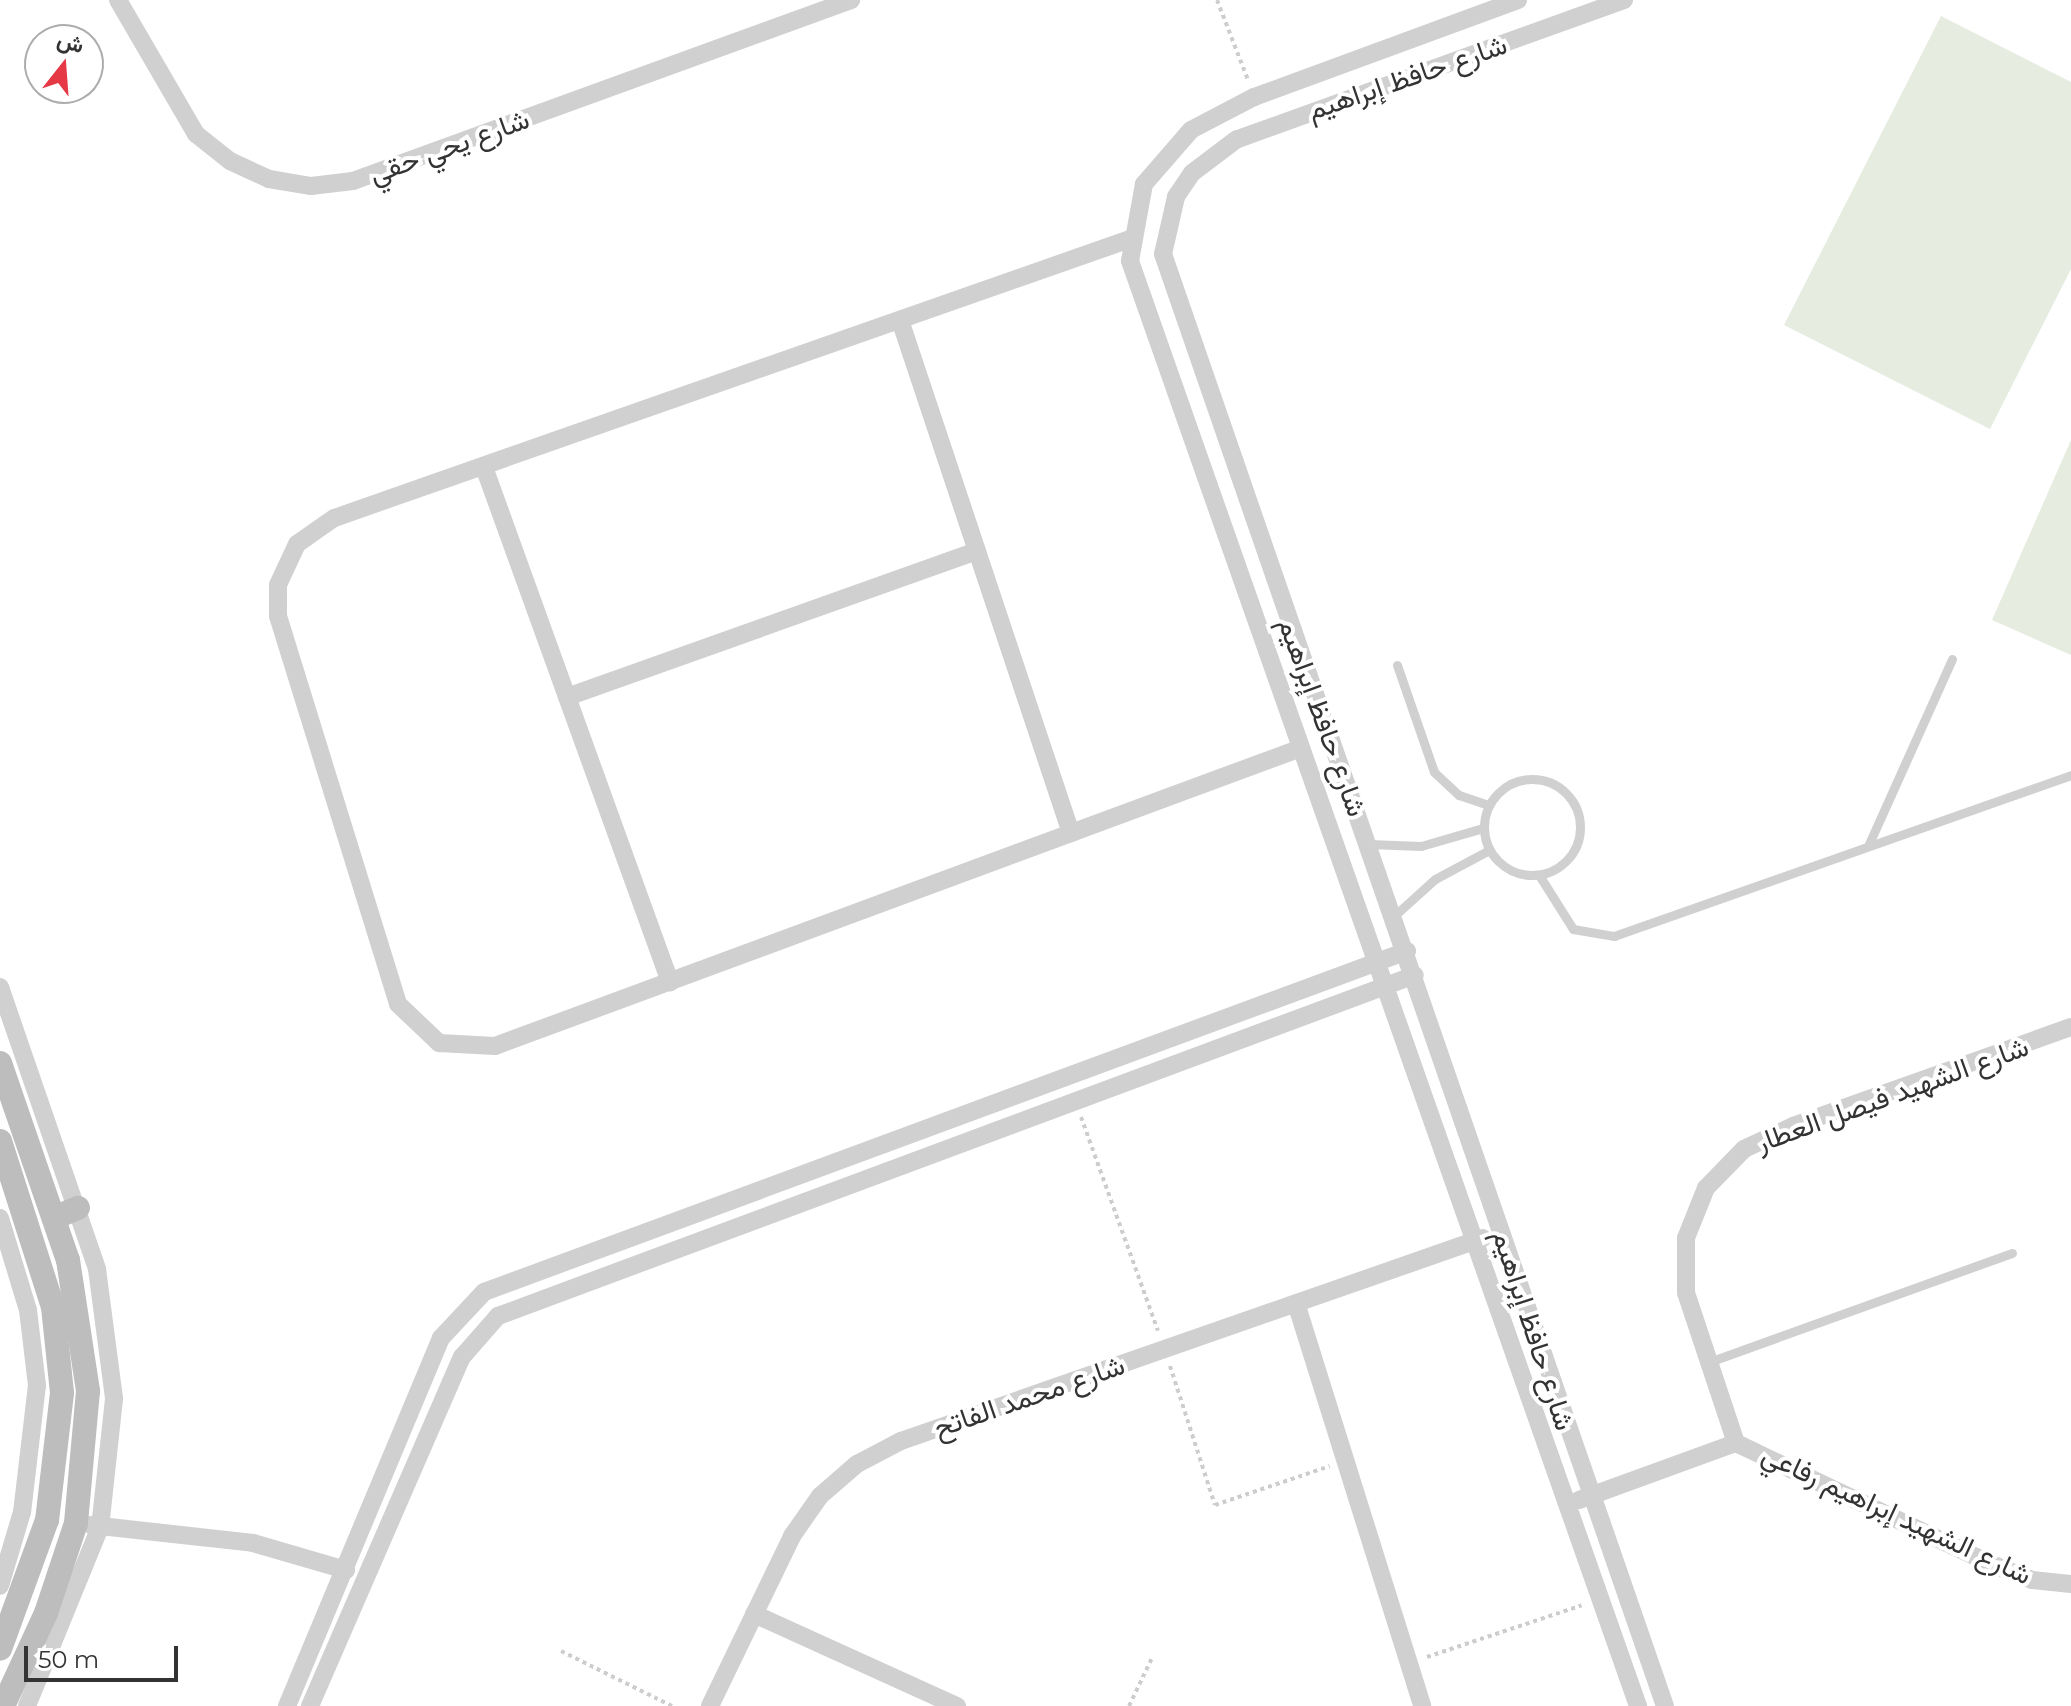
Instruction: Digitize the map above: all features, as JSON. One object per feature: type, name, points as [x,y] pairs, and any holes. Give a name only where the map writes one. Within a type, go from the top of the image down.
[{"type":"street","name":"شارع يحي حقي","points":[[118,0],[196,134],[256,173],[311,186],[353,181],[851,0]]},
{"type":"street","name":"شارع حافظ إبراهيم","points":[[1518,0],[1384,47],[1221,111],[1163,153],[1144,184],[1130,239],[1136,289],[1379,961],[1565,1504],[1638,1706]]},
{"type":"street","name":"شارع حافظ إبراهيم","points":[[1624,0],[1237,139],[1192,173],[1171,210],[1163,254],[1169,285],[1407,951],[1589,1497],[1665,1706]]},
{"type":"street","points":[[1384,47],[1398,80]]},
{"type":"street","points":[[1130,239],[320,524],[297,544],[278,585],[278,616],[398,1004],[439,1043],[481,1049],[1301,748]]},
{"type":"street","points":[[900,320],[1071,833]]},
{"type":"street","points":[[484,467],[670,982]]},
{"type":"street","points":[[1210,496],[1240,486]]},
{"type":"street","points":[[567,697],[977,551]]},
{"type":"street","points":[[287,1706],[452,1320],[484,1292],[1407,951]]},
{"type":"street","points":[[310,1706],[462,1357],[498,1316],[539,1296],[1415,975]]},
{"type":"street","points":[[0,987],[97,1269],[112,1373],[111,1465],[27,1706]]},
{"type":"street","name":"شارع الشهيد فيصل العطار","points":[[1736,1443],[1686,1293],[1686,1238],[1706,1188],[1744,1149],[2071,1027]]},
{"type":"street","points":[[0,1063],[54,1218],[86,1346],[88,1435],[88,1525],[3,1706]]},
{"type":"street","points":[[0,1141],[53,1307],[62,1393],[47,1520],[0,1649]]},
{"type":"street","points":[[54,1218],[78,1208]]},
{"type":"street","points":[[0,1218],[28,1310],[37,1385],[27,1485],[0,1586]]},
{"type":"street","name":"شارع محمد الفاتح","points":[[710,1706],[792,1536],[820,1496],[857,1464],[901,1441],[1501,1231]]},
{"type":"street","points":[[532,1273],[539,1296]]},
{"type":"street","points":[[1296,1303],[1413,1662],[1422,1706]]},
{"type":"street","name":"شارع الشهيد إبراهيم رفاعي","points":[[1565,1504],[1736,1443],[1991,1564],[2032,1580],[2071,1584]]},
{"type":"street","points":[[374,1500],[395,1509]]},
{"type":"street","points":[[88,1525],[253,1543],[346,1570]]},
{"type":"street","points":[[754,1614],[957,1706]]},
{"type":"lane","points":[[1868,846],[1952,659]]},
{"type":"lane","points":[[1397,665],[1434,772],[1459,795],[1488,805]]},
{"type":"lane","points":[[1539,875],[1564,921],[1605,938],[2071,775]]},
{"type":"lane","points":[[1536,778],[1574,803],[1576,848],[1561,866],[1539,875],[1505,868],[1489,850],[1483,828],[1488,805],[1503,787],[1536,778]]},
{"type":"lane","points":[[1368,844],[1421,846],[1483,828]]},
{"type":"lane","points":[[1394,916],[1435,879],[1489,850]]},
{"type":"lane","points":[[1709,1362],[2012,1253]]},
{"type":"path","points":[[1217,0],[1254,97]]},
{"type":"path","points":[[1074,1100],[1164,1349],[1215,1505],[1347,1460]]},
{"type":"path","points":[[1413,1662],[1599,1599]]},
{"type":"path","points":[[561,1651],[672,1706]]},
{"type":"path","points":[[1129,1706],[1152,1658]]},
{"type":"shaded area","points":[[1941,16],[2071,82],[2071,269],[1990,429],[1784,325]]},
{"type":"shaded area","points":[[2071,440],[2071,655],[1992,620]]}]
